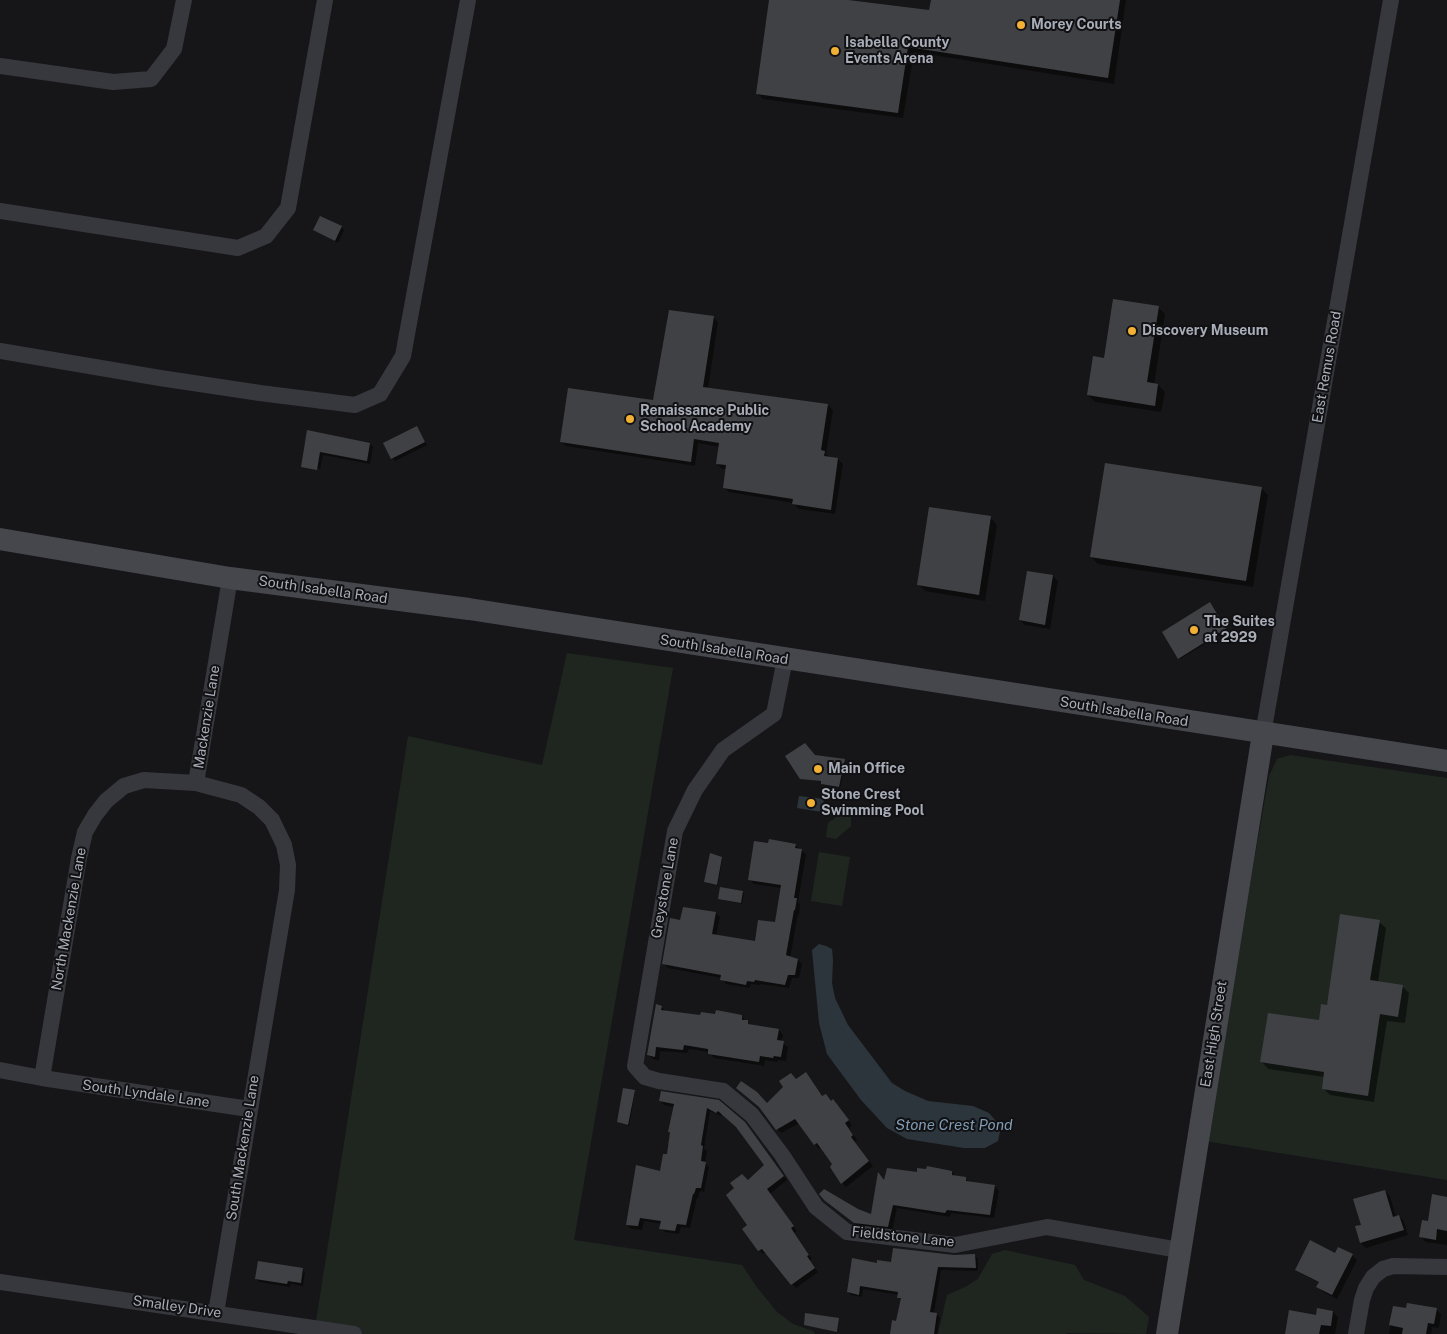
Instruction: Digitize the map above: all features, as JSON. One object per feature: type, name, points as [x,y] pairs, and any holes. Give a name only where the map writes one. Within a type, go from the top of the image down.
[{"type":"main road","name":"South Isabella Road","points":[[0,538],[230,578],[469,609],[1447,762]]},
{"type":"main road","name":"East High Street","points":[[1166,1334],[1263,734]]},
{"type":"street","points":[[0,66],[113,82],[151,79],[174,49],[184,0]]},
{"type":"street","points":[[0,211],[238,248],[266,236],[288,208],[325,0]]},
{"type":"street","points":[[0,351],[160,378],[354,405],[380,394],[403,356],[468,0]]},
{"type":"street","name":"East Remus Road","points":[[1263,734],[1391,0]]},
{"type":"street","name":"Mackenzie Lane","points":[[230,578],[196,783],[241,795],[259,807],[272,820],[284,845],[288,865],[287,890],[271,983]]},
{"type":"street","name":"Greystone Lane","points":[[635,1066],[674,830],[695,790],[723,750],[774,714],[785,659]]},
{"type":"street","name":"North Mackenzie Lane","points":[[42,1078],[85,832],[106,801],[124,786],[144,780],[196,783]]},
{"type":"street","name":"South Mackenzie Lane","points":[[216,1313],[271,983]]},
{"type":"street","name":"Fieldstone Lane","points":[[635,1066],[645,1077],[659,1081],[723,1091],[752,1115],[782,1155],[816,1207],[847,1232],[954,1245],[1047,1228],[1179,1250]]},
{"type":"street","name":"South Lyndale Lane","points":[[0,1070],[249,1109]]},
{"type":"street","points":[[1356,1334],[1366,1288],[1373,1277],[1383,1269],[1393,1266],[1447,1267]]},
{"type":"street","name":"Smalley Drive","points":[[0,1282],[354,1334]]},
{"type":"shaded area","points":[[567,653],[673,668],[574,1240],[742,1265],[777,1312],[793,1324],[813,1331],[815,1334],[314,1334],[408,736],[542,765]]},
{"type":"shaded area","points":[[1290,755],[1447,778],[1447,1180],[1205,1141],[1269,776],[1277,759]]},
{"type":"shaded area","points":[[846,810],[851,815],[851,826],[836,839],[826,837],[828,823]]},
{"type":"shaded area","points":[[819,852],[850,857],[842,906],[811,901]]},
{"type":"shaded area","points":[[1005,1250],[1075,1265],[1084,1280],[1125,1296],[1149,1317],[1146,1334],[938,1334],[947,1295],[978,1279],[992,1254]]},
{"type":"water","name":"Stone Crest Swimming Pool","points":[[799,796],[824,799],[822,812],[797,808]]},
{"type":"water","name":"Stone Crest Pond","points":[[819,944],[832,949],[832,983],[835,998],[848,1025],[892,1083],[928,1101],[973,1106],[989,1113],[1001,1127],[998,1141],[985,1148],[964,1148],[907,1139],[887,1128],[861,1100],[827,1054],[819,1023],[812,950]]},
{"type":"building","points":[[769,0],[848,0],[929,10],[931,0],[1120,0],[1108,78],[908,47],[898,113],[756,94]]},
{"type":"building","points":[[320,216],[342,226],[335,241],[313,230]]},
{"type":"building","name":"Discovery Museum","points":[[1113,299],[1159,306],[1147,382],[1158,384],[1155,406],[1087,395],[1093,356],[1104,358]]},
{"type":"building","name":"Renaissance Public School Academy","points":[[669,310],[714,316],[703,387],[828,404],[821,450],[825,451],[824,456],[838,458],[831,510],[792,504],[793,499],[723,488],[726,465],[716,464],[719,443],[694,439],[691,462],[560,442],[568,388],[653,400]]},
{"type":"building","points":[[417,426],[425,442],[391,459],[383,443]]},
{"type":"building","points":[[307,430],[370,443],[367,461],[320,452],[317,470],[301,467]]},
{"type":"building","points":[[1105,463],[1262,487],[1246,581],[1090,557]]},
{"type":"building","points":[[929,507],[991,516],[979,595],[917,585]]},
{"type":"building","points":[[1027,571],[1053,575],[1045,625],[1019,620]]},
{"type":"building","name":"The Suites at 2929","points":[[1210,602],[1226,629],[1178,659],[1162,632]]},
{"type":"building","name":"Main Office","points":[[805,743],[815,755],[845,759],[839,787],[821,784],[821,781],[800,779],[785,756]]},
{"type":"building","points":[[769,839],[796,844],[795,848],[802,849],[794,898],[797,898],[786,955],[798,959],[795,975],[788,975],[785,985],[755,980],[754,982],[747,981],[746,985],[720,980],[721,975],[662,964],[670,918],[680,920],[683,907],[716,912],[712,934],[755,941],[758,920],[775,922],[781,885],[748,880],[754,841],[768,843]]},
{"type":"building","points":[[710,853],[722,857],[717,885],[704,882]]},
{"type":"building","points":[[720,887],[743,891],[741,903],[718,899]]},
{"type":"building","points":[[1340,914],[1380,920],[1370,980],[1403,985],[1398,1017],[1380,1014],[1368,1096],[1322,1089],[1324,1072],[1260,1062],[1268,1013],[1319,1020],[1321,1004],[1327,1005]]},
{"type":"building","points":[[656,1004],[662,1006],[661,1010],[700,1015],[701,1012],[715,1014],[716,1010],[742,1015],[742,1020],[748,1020],[748,1024],[779,1029],[777,1040],[784,1041],[781,1057],[760,1056],[759,1062],[708,1054],[708,1049],[684,1045],[683,1050],[656,1047],[655,1057],[647,1055]]},
{"type":"building","points":[[806,1072],[822,1096],[826,1094],[831,1101],[833,1099],[849,1120],[845,1123],[853,1135],[851,1137],[869,1161],[841,1184],[830,1167],[832,1164],[817,1143],[814,1145],[795,1119],[776,1130],[759,1107],[736,1088],[741,1081],[757,1092],[767,1103],[783,1087],[779,1081],[791,1073],[796,1079]]},
{"type":"building","points":[[623,1088],[635,1090],[628,1125],[617,1122]]},
{"type":"building","points":[[661,1091],[719,1100],[745,1122],[784,1176],[767,1189],[794,1226],[791,1228],[809,1255],[807,1256],[815,1268],[791,1285],[762,1249],[758,1251],[742,1229],[747,1225],[726,1195],[734,1188],[730,1183],[742,1174],[748,1180],[764,1165],[736,1127],[718,1111],[716,1113],[707,1108],[701,1145],[703,1146],[701,1161],[706,1162],[701,1188],[696,1188],[693,1194],[686,1225],[677,1224],[675,1231],[659,1229],[661,1221],[640,1218],[638,1226],[626,1225],[636,1165],[660,1171],[663,1154],[667,1154],[670,1132],[668,1132],[674,1104],[659,1101]]},
{"type":"building","points":[[927,1166],[952,1171],[952,1175],[966,1177],[966,1181],[995,1185],[990,1215],[947,1210],[945,1213],[893,1205],[888,1227],[854,1223],[819,1194],[824,1189],[858,1209],[871,1214],[878,1172],[884,1180],[887,1168],[917,1172],[917,1168],[926,1169]]},
{"type":"building","points":[[1385,1190],[1393,1217],[1399,1215],[1404,1230],[1360,1243],[1355,1226],[1361,1225],[1353,1199]]},
{"type":"building","points":[[1432,1194],[1447,1197],[1447,1231],[1437,1229],[1436,1240],[1419,1237],[1422,1220],[1428,1221]]},
{"type":"building","points":[[1310,1240],[1335,1253],[1338,1247],[1353,1254],[1332,1295],[1316,1287],[1319,1282],[1295,1270]]},
{"type":"building","points":[[893,1248],[954,1255],[975,1254],[976,1268],[938,1267],[930,1312],[937,1313],[934,1334],[890,1334],[892,1320],[896,1321],[901,1298],[897,1298],[898,1292],[860,1286],[859,1295],[847,1292],[852,1258],[877,1263],[877,1260],[891,1262]]},
{"type":"building","points":[[258,1261],[303,1268],[301,1283],[288,1281],[287,1284],[255,1279]]},
{"type":"building","points":[[1407,1303],[1437,1308],[1434,1324],[1428,1323],[1426,1334],[1402,1334],[1403,1328],[1389,1325],[1393,1306],[1406,1308]]},
{"type":"building","points":[[1317,1308],[1333,1311],[1331,1326],[1321,1325],[1319,1334],[1285,1334],[1289,1310],[1316,1315]]},
{"type":"building","points":[[805,1313],[839,1318],[837,1332],[804,1325]]},
{"type":"place","name":"Morey Courts","points":[[1021,25]]},
{"type":"place","name":"Isabella County Events Arena","points":[[835,51]]},
{"type":"place","name":"Discovery Museum","points":[[1132,331]]},
{"type":"place","name":"Renaissance Public School Academy","points":[[630,419]]},
{"type":"place","name":"The Suites at 2929","points":[[1194,630]]},
{"type":"place","name":"Main Office","points":[[818,769]]},
{"type":"place","name":"Stone Crest Swimming Pool","points":[[811,803]]}]
